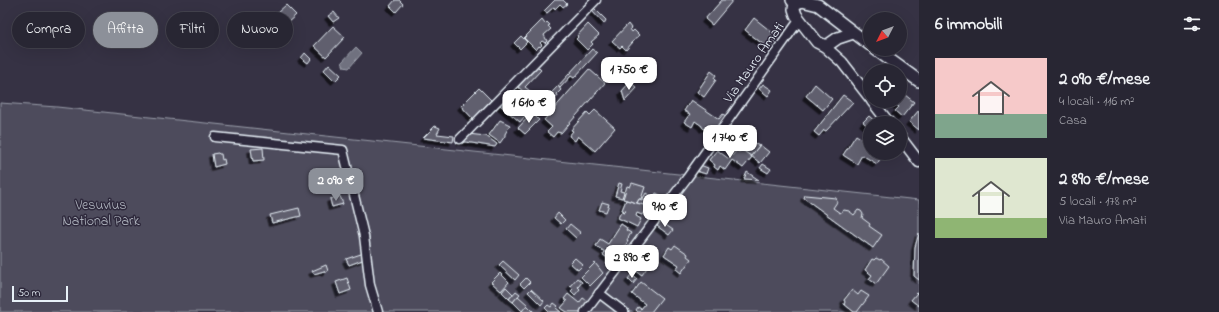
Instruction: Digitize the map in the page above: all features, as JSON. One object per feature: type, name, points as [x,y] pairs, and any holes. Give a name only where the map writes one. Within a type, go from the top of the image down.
[{"type":"main road","points":[[854,33],[831,42],[817,42],[794,9],[794,2],[802,1],[814,3],[854,33],[863,40]]},
{"type":"main road","points":[[829,14],[838,28],[831,42]]},
{"type":"main road","points":[[885,56],[919,81]]},
{"type":"street","points":[[460,139],[596,0]]},
{"type":"street","name":"Via Mauro Amati","points":[[585,312],[687,178],[800,19]]},
{"type":"street","points":[[831,42],[842,62],[863,89]]},
{"type":"street","points":[[877,108],[884,116]]},
{"type":"street","points":[[216,137],[343,150],[364,236],[370,284],[378,312]]},
{"type":"street","points":[[907,146],[919,162]]},
{"type":"street","points":[[599,293],[624,312]]},
{"type":"green space","name":"Vesuvius National Park","points":[[0,103],[57,107],[919,200],[919,312],[0,312]]},
{"type":"water","points":[[356,47],[362,53],[349,68],[344,67],[342,62]]},
{"type":"building","points":[[395,0],[399,0],[403,4],[396,12],[390,6]]},
{"type":"building","points":[[555,0],[563,0],[567,4],[563,7],[560,4],[555,9],[554,7],[547,13],[544,11]]},
{"type":"building","points":[[722,0],[733,0],[712,25],[705,19]]},
{"type":"building","points":[[286,5],[293,12],[278,12]]},
{"type":"building","points":[[594,8],[606,20],[604,24],[592,11]]},
{"type":"building","points":[[334,12],[339,18],[333,22],[328,16]]},
{"type":"building","points":[[754,18],[778,37],[769,49],[745,30]]},
{"type":"building","points":[[542,20],[545,24],[547,22],[550,25],[548,26],[551,29],[544,35],[547,41],[545,43],[542,41],[540,43],[542,45],[536,50],[524,38]]},
{"type":"building","points":[[588,24],[599,35],[591,42],[593,44],[587,50],[576,39]]},
{"type":"building","points":[[628,24],[632,32],[634,30],[639,35],[626,50],[622,46],[620,48],[612,41]]},
{"type":"building","points":[[333,26],[345,37],[326,57],[314,46]]},
{"type":"building","points":[[521,36],[527,42],[520,49],[514,43]]},
{"type":"building","points":[[592,49],[597,53],[574,78],[571,76],[560,88],[558,86]]},
{"type":"building","points":[[305,53],[311,59],[308,63],[301,58]]},
{"type":"building","points":[[329,64],[341,75],[335,81],[324,70]]},
{"type":"building","points":[[537,66],[541,70],[525,87],[535,95],[532,99],[517,86]]},
{"type":"building","points":[[589,69],[605,83],[561,133],[557,132],[553,137],[547,132],[552,127],[544,120]]},
{"type":"building","points":[[711,71],[716,75],[714,78],[716,80],[704,97],[697,92]]},
{"type":"building","points":[[630,82],[637,88],[625,101],[622,91]]},
{"type":"building","points":[[763,84],[772,90],[768,96],[759,89]]},
{"type":"building","points":[[815,84],[832,99],[823,110],[806,96]]},
{"type":"building","points":[[558,86],[561,90],[557,94],[558,96],[539,116],[534,111]]},
{"type":"building","points":[[479,88],[491,100],[473,119],[461,106]]},
{"type":"building","points":[[510,94],[529,111],[520,122],[500,105]]},
{"type":"building","points":[[843,95],[853,102],[826,131],[824,130],[819,136],[814,132]]},
{"type":"building","points":[[907,96],[914,102],[903,116],[895,111],[898,108],[907,108]]},
{"type":"building","points":[[691,100],[719,119],[723,114],[727,117],[715,134],[706,127],[704,129],[695,121],[692,127],[684,122],[690,114],[684,111]]},
{"type":"building","points":[[595,110],[615,128],[595,151],[578,136],[575,141],[569,136],[573,131],[571,130],[587,112],[590,115]]},
{"type":"building","points":[[919,110],[919,130],[909,122]]},
{"type":"building","points":[[532,113],[539,120],[525,134],[518,128]]},
{"type":"building","points":[[500,120],[510,125],[500,143],[489,135]]},
{"type":"building","points":[[435,126],[440,128],[437,134],[454,136],[453,142],[423,138]]},
{"type":"building","points":[[468,134],[486,136],[497,144],[495,147],[460,141]]},
{"type":"building","points":[[856,135],[863,140],[863,156],[857,164],[843,155]]},
{"type":"building","points":[[753,142],[759,146],[751,156],[745,152]]},
{"type":"building","points":[[760,145],[769,152],[760,163],[751,156]]},
{"type":"building","points":[[263,148],[264,160],[253,161],[251,149]]},
{"type":"building","points":[[741,149],[752,157],[743,168],[732,160],[725,170],[720,166],[718,170],[709,160],[717,150],[729,159],[737,150],[739,152]]},
{"type":"building","points":[[212,154],[221,154],[222,160],[224,159],[225,164],[214,167]]},
{"type":"building","points":[[870,160],[880,160],[877,164]]},
{"type":"building","points":[[763,164],[771,169],[768,173],[760,168]]},
{"type":"building","points":[[700,165],[708,168],[706,174],[696,171]]},
{"type":"building","points":[[747,172],[759,180],[744,179]]},
{"type":"building","points":[[619,183],[622,184],[620,191],[624,192],[622,198],[615,196]]},
{"type":"building","points":[[632,183],[645,187],[641,199],[639,199],[637,203],[623,199],[627,186],[630,187]]},
{"type":"building","points":[[646,193],[649,195],[644,205],[637,203],[639,199],[642,200]]},
{"type":"building","points":[[656,193],[668,199],[658,212],[644,205],[647,198],[650,200],[652,195],[654,196]]},
{"type":"building","points":[[805,195],[836,198],[837,202],[833,208],[840,213],[844,210],[849,211],[854,215],[858,210],[861,211],[863,214],[862,218],[870,224],[869,226],[882,235],[873,248],[804,198]]},
{"type":"building","points":[[340,196],[343,204],[332,207],[330,199]]},
{"type":"building","points":[[626,200],[647,206],[642,215],[637,213],[636,216],[641,219],[637,227],[618,218],[621,212],[624,213],[626,211],[622,210]]},
{"type":"building","points":[[602,202],[609,204],[606,212],[599,210]]},
{"type":"building","points":[[299,208],[301,216],[272,223],[270,215]]},
{"type":"building","points":[[558,213],[565,220],[561,224],[554,218]]},
{"type":"building","points":[[660,221],[673,230],[669,235],[657,226]]},
{"type":"building","points":[[570,224],[581,233],[576,238],[566,229]]},
{"type":"building","points":[[621,224],[631,233],[624,248],[619,247],[611,260],[603,255],[605,252],[596,246],[600,239],[608,244]]},
{"type":"building","points":[[919,233],[919,280],[914,276],[915,247]]},
{"type":"building","points":[[675,245],[688,254],[687,256],[691,259],[681,273],[676,269],[679,265],[664,255],[669,247],[672,249]]},
{"type":"building","points":[[364,253],[365,259],[349,265],[346,259]]},
{"type":"building","points":[[640,255],[651,262],[642,275],[632,268],[633,267],[631,265],[636,257],[638,258]]},
{"type":"building","points":[[575,258],[583,265],[578,270],[570,263]]},
{"type":"building","points":[[876,258],[881,259],[889,266],[876,284],[869,279],[872,275],[865,270],[872,259],[874,260]]},
{"type":"building","points":[[503,261],[519,275],[515,280],[499,265]]},
{"type":"building","points":[[595,263],[603,273],[590,286],[581,277]]},
{"type":"building","points":[[326,265],[328,271],[325,273],[324,271],[314,274],[312,271]]},
{"type":"building","points":[[500,273],[509,282],[501,291],[491,282]]},
{"type":"building","points":[[631,275],[637,279],[633,284],[628,279]]},
{"type":"building","points":[[347,278],[351,290],[340,294],[336,282]]},
{"type":"building","points":[[526,278],[530,282],[524,288],[520,284]]},
{"type":"building","points":[[577,278],[582,282],[578,287],[580,289],[575,295],[571,291],[573,289],[570,286]]},
{"type":"building","points":[[641,282],[662,298],[651,312],[638,312],[636,310],[638,307],[641,309],[645,304],[632,294]]},
{"type":"building","points":[[506,287],[513,294],[509,299],[502,292]]},
{"type":"building","points":[[531,289],[544,301],[541,305],[528,292]]},
{"type":"building","points":[[852,290],[858,295],[861,291],[869,296],[857,312],[854,312],[844,304],[844,300]]},
{"type":"building","points":[[516,291],[520,294],[513,302],[509,299]]},
{"type":"building","points":[[917,293],[919,294],[919,306],[911,300]]},
{"type":"building","points":[[568,294],[579,303],[583,298],[589,302],[581,312],[567,312],[561,308],[567,301],[564,299]]},
{"type":"building","points":[[518,296],[528,305],[522,311],[513,302]]},
{"type":"building","points":[[554,303],[558,306],[556,308],[561,312],[549,312],[545,308],[548,305],[551,307]]},
{"type":"building","points":[[527,305],[534,312],[522,311]]}]
